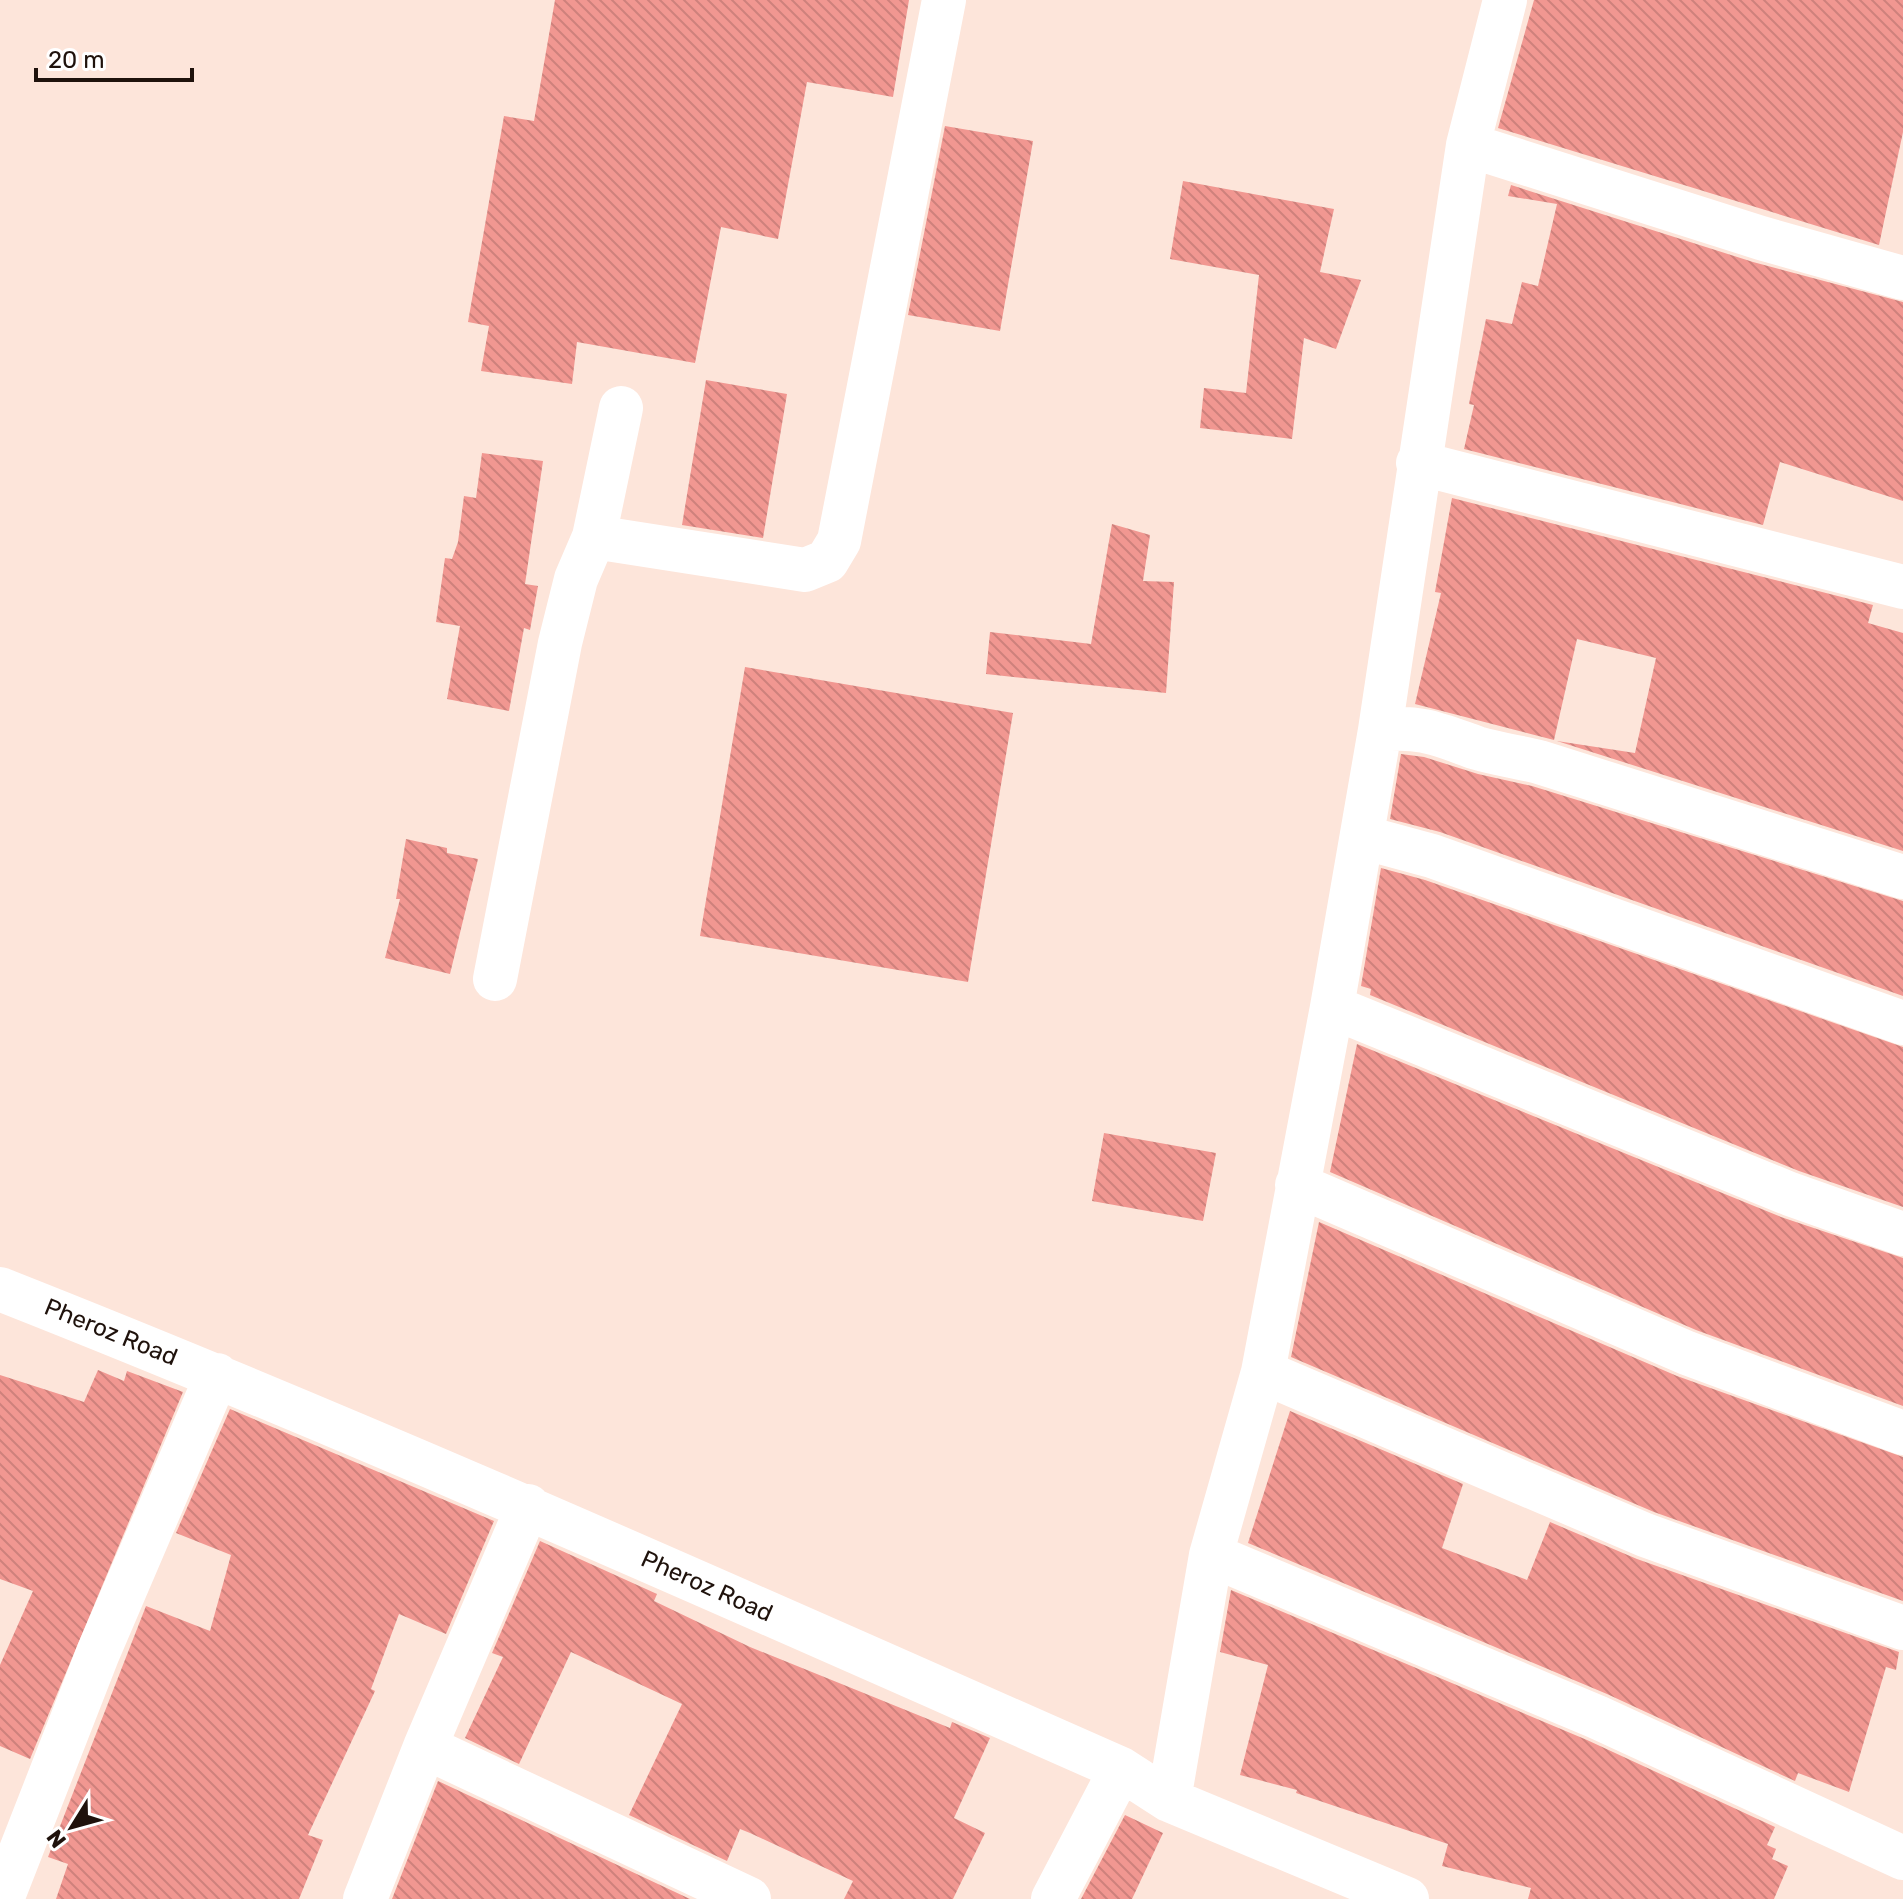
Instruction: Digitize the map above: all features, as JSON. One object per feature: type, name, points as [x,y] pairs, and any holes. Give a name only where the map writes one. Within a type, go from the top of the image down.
[{"type":"street","points":[[594,537],[805,570],[827,561],[839,541],[944,0]]},
{"type":"street","points":[[1169,1800],[1211,1555],[1263,1372],[1332,1007],[1380,730],[1418,463],[1448,296],[1468,145],[1505,0]]},
{"type":"street","points":[[1468,145],[1761,238],[1903,278]]},
{"type":"street","points":[[495,979],[560,643],[576,579],[594,537],[621,408]]},
{"type":"street","points":[[1418,463],[1903,587]]},
{"type":"street","points":[[1380,730],[1408,727],[1447,734],[1478,748],[1539,762],[1903,877]]},
{"type":"street","points":[[1362,837],[1432,856],[1903,1023]]},
{"type":"street","points":[[1332,1007],[1790,1194],[1903,1234]]},
{"type":"street","points":[[1297,1185],[1687,1353],[1903,1433]]},
{"type":"street","name":"Pheroz Road","points":[[0,1289],[217,1375],[528,1506],[1121,1769],[1169,1800],[1407,1899]]},
{"type":"street","points":[[1263,1372],[1645,1535],[1903,1628]]},
{"type":"street","points":[[2,1899],[98,1653],[217,1375]]},
{"type":"street","points":[[365,1899],[425,1747],[528,1506]]},
{"type":"street","points":[[1211,1555],[1568,1704],[1903,1858]]},
{"type":"street","points":[[425,1747],[749,1899]]},
{"type":"street","points":[[1053,1899],[1121,1769]]},
{"type":"building","points":[[555,0],[909,0],[893,97],[807,82],[778,239],[721,227],[695,363],[577,342],[572,384],[481,371],[489,326],[468,322],[504,116],[534,121]]},
{"type":"building","points":[[1534,0],[1903,0],[1903,132],[1879,245],[1498,128]]},
{"type":"building","points":[[945,126],[1033,141],[1000,331],[908,315]]},
{"type":"building","points":[[1183,181],[1334,209],[1320,272],[1361,280],[1336,349],[1304,338],[1292,439],[1200,428],[1204,388],[1246,393],[1259,275],[1170,259]]},
{"type":"building","points":[[1511,185],[1753,262],[1903,302],[1903,501],[1780,462],[1763,525],[1464,449],[1474,405],[1469,404],[1486,319],[1512,324],[1522,282],[1538,286],[1557,204],[1508,196]]},
{"type":"building","points":[[706,380],[787,394],[763,538],[682,525]]},
{"type":"building","points":[[482,453],[543,461],[525,584],[538,586],[530,630],[524,628],[509,711],[447,699],[460,626],[436,622],[445,558],[452,559],[458,542],[464,496],[476,498]]},
{"type":"building","points":[[1452,498],[1873,605],[1868,623],[1903,633],[1903,851],[1557,741],[1635,753],[1656,658],[1577,639],[1554,740],[1415,704],[1441,593],[1435,592]]},
{"type":"building","points":[[1112,524],[1150,535],[1143,581],[1174,582],[1166,693],[986,674],[990,632],[1091,644]]},
{"type":"building","points":[[745,667],[1013,713],[968,982],[700,936]]},
{"type":"building","points":[[1401,754],[1424,757],[1478,774],[1532,786],[1903,901],[1903,996],[1440,832],[1390,819]]},
{"type":"building","points":[[406,839],[447,848],[447,853],[478,859],[450,974],[385,958],[400,899],[396,899]]},
{"type":"building","points":[[1381,868],[1425,880],[1903,1047],[1903,1207],[1799,1171],[1370,995],[1371,989],[1361,986]]},
{"type":"building","points":[[1357,1044],[1781,1217],[1903,1258],[1903,1406],[1696,1330],[1330,1172]]},
{"type":"building","points":[[1104,1133],[1216,1153],[1203,1221],[1092,1201]]},
{"type":"building","points":[[1319,1222],[1677,1376],[1903,1457],[1903,1601],[1654,1512],[1291,1357]]},
{"type":"building","points":[[98,1370],[124,1381],[127,1371],[183,1392],[30,1759],[0,1746],[0,1665],[33,1591],[0,1579],[0,1375],[84,1402]]},
{"type":"building","points":[[230,1409],[494,1521],[446,1634],[399,1614],[371,1689],[375,1691],[308,1835],[323,1840],[299,1899],[56,1899],[68,1864],[48,1857],[146,1606],[210,1631],[231,1555],[176,1533]]},
{"type":"building","points":[[1290,1411],[1463,1484],[1442,1548],[1527,1580],[1550,1522],[1637,1559],[1899,1652],[1896,1670],[1886,1667],[1849,1792],[1798,1773],[1795,1781],[1607,1694],[1248,1543]]},
{"type":"building","points":[[540,1541],[657,1594],[654,1601],[750,1647],[950,1728],[952,1722],[990,1738],[954,1818],[985,1833],[953,1899],[844,1899],[853,1881],[740,1829],[727,1861],[629,1815],[682,1704],[571,1652],[519,1764],[465,1738],[503,1657],[492,1653]]},
{"type":"building","points":[[1231,1590],[1587,1740],[1775,1827],[1767,1845],[1776,1849],[1772,1859],[1788,1866],[1774,1899],[1528,1899],[1531,1888],[1442,1866],[1448,1844],[1296,1793],[1297,1790],[1240,1775],[1268,1665],[1220,1652]]},
{"type":"building","points":[[438,1781],[690,1899],[392,1899]]},
{"type":"building","points":[[1125,1815],[1163,1833],[1132,1899],[1081,1899]]}]
